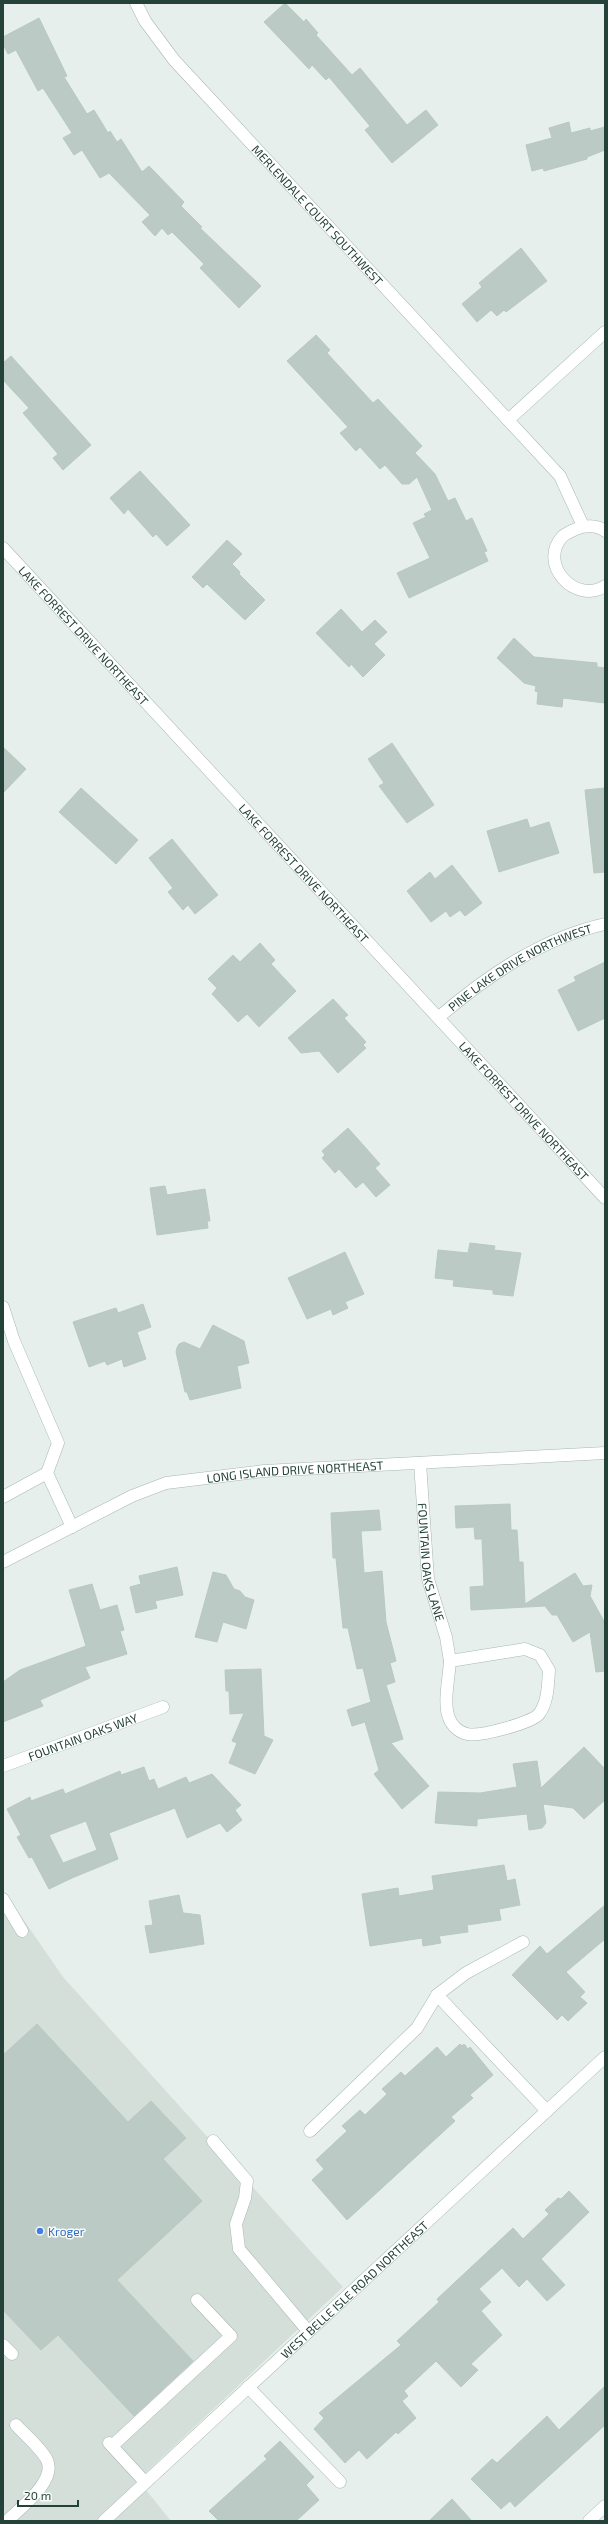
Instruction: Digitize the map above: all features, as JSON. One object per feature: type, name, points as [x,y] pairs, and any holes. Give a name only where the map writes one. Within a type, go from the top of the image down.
[{"type":"street","name":"MERLENDALE COURT SOUTHWEST","points":[[136,3],[145,21],[174,60],[560,476],[583,526]]},
{"type":"street","points":[[508,420],[605,332]]},
{"type":"street","points":[[605,531],[600,528],[583,526],[563,537],[555,554],[557,571],[567,585],[582,592],[600,590],[605,586]]},
{"type":"street","name":"LAKE FORREST DRIVE NORTHEAST","points":[[3,548],[605,1198]]},
{"type":"street","name":"PINE LAKE DRIVE NORTHWEST","points":[[439,1017],[470,991],[508,964],[550,942],[605,924]]},
{"type":"street","points":[[3,1307],[14,1341],[58,1443],[47,1473],[3,1496]]},
{"type":"street","name":"LONG ISLAND DRIVE NORTHEAST","points":[[3,1562],[132,1496],[166,1483],[264,1470],[605,1453]]},
{"type":"street","name":"FOUNTAIN OAKS LANE","points":[[420,1462],[428,1579],[446,1637],[450,1661]]},
{"type":"street","points":[[47,1473],[72,1527]]},
{"type":"street","points":[[525,1649],[540,1655],[549,1670],[544,1706],[538,1715],[526,1722],[481,1734],[461,1732],[453,1725],[448,1710],[450,1661],[525,1649]]},
{"type":"street","name":"FOUNTAIN OAKS WAY","points":[[3,1766],[163,1707]]},
{"type":"street","points":[[3,1898],[22,1931]]},
{"type":"street","points":[[310,2131],[417,2028],[437,1995],[466,1973],[523,1942]]},
{"type":"street","points":[[437,1995],[547,2111]]},
{"type":"street","name":"WEST BELLE ISLE ROAD NORTHEAST","points":[[104,2521],[248,2386],[605,2058]]},
{"type":"street","points":[[213,2141],[247,2181],[245,2198],[236,2224],[239,2248],[308,2331]]},
{"type":"street","points":[[146,2482],[111,2445],[230,2336],[197,2300]]},
{"type":"street","points":[[3,2345],[12,2354]]},
{"type":"street","points":[[248,2386],[340,2482]]},
{"type":"street","points":[[7,2521],[42,2487],[50,2469],[47,2459],[16,2425]]},
{"type":"street","points":[[589,2521],[605,2506]]},
{"type":"shaded area","points":[[3,1890],[63,1977],[343,2287],[138,2480],[171,2521],[3,2521]]},
{"type":"building","points":[[285,3],[304,22],[306,19],[318,33],[316,35],[352,75],[360,68],[407,125],[426,110],[438,125],[392,163],[365,130],[370,126],[329,77],[326,80],[312,65],[309,69],[264,22]]},
{"type":"building","points":[[39,18],[67,76],[64,77],[87,114],[94,110],[108,133],[110,131],[117,142],[121,139],[142,172],[149,166],[184,202],[181,206],[202,227],[200,228],[261,286],[239,308],[200,268],[204,264],[172,232],[168,235],[162,228],[155,236],[142,222],[150,215],[109,173],[100,178],[82,150],[74,155],[63,138],[72,133],[43,88],[38,91],[16,50],[8,54],[3,44],[3,37]]},
{"type":"building","points":[[569,122],[571,133],[590,128],[590,131],[605,127],[605,150],[587,157],[587,159],[544,171],[543,168],[532,171],[526,145],[552,138],[549,128]]},
{"type":"building","points":[[521,248],[547,281],[506,312],[504,310],[497,316],[491,310],[477,322],[462,304],[482,287],[479,283]]},
{"type":"building","points":[[316,335],[330,350],[327,353],[373,403],[378,399],[422,446],[415,453],[435,474],[448,501],[455,498],[466,521],[472,518],[487,551],[484,552],[488,561],[409,598],[397,573],[430,558],[413,523],[426,517],[424,514],[432,510],[417,477],[409,484],[402,484],[385,465],[380,469],[360,447],[356,451],[340,433],[348,427],[287,361]]},
{"type":"building","points":[[11,356],[91,445],[63,470],[53,458],[58,454],[23,413],[29,408],[3,380],[3,363]]},
{"type":"building","points":[[140,471],[190,525],[167,546],[156,534],[153,537],[128,509],[124,514],[110,498]]},
{"type":"building","points":[[227,540],[242,554],[232,564],[240,572],[239,574],[265,600],[245,620],[207,584],[203,588],[192,577]]},
{"type":"building","points":[[341,609],[362,632],[375,620],[387,632],[374,644],[385,655],[363,677],[351,664],[349,667],[316,633]]},
{"type":"building","points":[[514,638],[534,657],[597,663],[597,667],[605,668],[605,703],[563,698],[562,707],[537,704],[538,692],[535,691],[536,686],[524,683],[497,658]]},
{"type":"building","points":[[392,743],[434,805],[407,823],[379,786],[384,783],[368,759]]},
{"type":"building","points":[[3,747],[26,769],[3,793]]},
{"type":"building","points":[[81,788],[138,840],[116,864],[59,812]]},
{"type":"building","points":[[605,788],[605,872],[594,873],[585,790]]},
{"type":"building","points":[[527,819],[530,828],[549,822],[559,853],[499,872],[487,831]]},
{"type":"building","points":[[172,839],[218,895],[195,914],[188,905],[183,910],[168,892],[173,888],[149,858]]},
{"type":"building","points":[[452,865],[482,903],[465,916],[460,910],[450,917],[446,911],[431,922],[407,891],[430,872],[435,879]]},
{"type":"building","points":[[260,943],[275,960],[271,964],[296,991],[259,1027],[247,1014],[238,1022],[212,994],[217,988],[208,979],[233,955],[240,962]]},
{"type":"building","points":[[605,962],[605,1018],[578,1031],[558,990],[576,981],[574,977]]},
{"type":"building","points":[[333,999],[348,1015],[344,1018],[366,1042],[363,1045],[366,1048],[338,1073],[319,1051],[301,1053],[288,1038]]},
{"type":"building","points":[[348,1128],[380,1164],[375,1168],[390,1185],[376,1197],[363,1182],[356,1188],[339,1169],[335,1173],[322,1158],[325,1155],[322,1151]]},
{"type":"building","points":[[165,1186],[167,1195],[205,1189],[210,1221],[207,1221],[208,1228],[157,1235],[150,1188]]},
{"type":"building","points":[[470,1243],[495,1246],[494,1250],[521,1253],[513,1296],[493,1294],[493,1290],[453,1286],[454,1280],[435,1278],[438,1250],[468,1253]]},
{"type":"building","points":[[345,1252],[364,1294],[345,1302],[348,1308],[333,1315],[331,1309],[307,1319],[288,1278]]},
{"type":"building","points":[[143,1304],[151,1327],[137,1332],[146,1359],[124,1367],[122,1359],[107,1365],[105,1361],[89,1367],[73,1322],[116,1308],[118,1313]]},
{"type":"building","points":[[213,1325],[244,1341],[249,1363],[237,1366],[241,1388],[190,1400],[187,1392],[185,1392],[176,1352],[177,1348],[179,1344],[184,1342],[200,1349]]},
{"type":"building","points":[[510,1504],[511,1530],[517,1530],[519,1562],[523,1562],[525,1604],[575,1573],[583,1586],[592,1585],[590,1596],[605,1623],[605,1671],[596,1672],[590,1632],[573,1642],[557,1615],[552,1615],[545,1606],[471,1610],[470,1587],[484,1586],[482,1539],[475,1539],[474,1527],[456,1528],[455,1506]]},
{"type":"building","points":[[379,1510],[381,1530],[361,1531],[364,1573],[382,1571],[386,1622],[396,1661],[390,1663],[395,1682],[386,1685],[403,1739],[391,1743],[429,1786],[402,1809],[374,1774],[379,1770],[365,1722],[352,1726],[347,1710],[371,1702],[363,1668],[357,1669],[348,1628],[343,1628],[336,1558],[333,1558],[331,1513]]},
{"type":"building","points":[[177,1567],[183,1595],[155,1601],[157,1608],[136,1613],[130,1587],[141,1584],[139,1576]]},
{"type":"building","points":[[213,1572],[226,1575],[234,1589],[240,1591],[245,1597],[254,1600],[246,1629],[223,1622],[217,1642],[195,1637]]},
{"type":"building","points":[[92,1584],[100,1610],[117,1605],[124,1630],[120,1631],[127,1654],[85,1667],[90,1678],[40,1700],[43,1706],[3,1722],[3,1682],[20,1670],[86,1646],[69,1590]]},
{"type":"building","points":[[261,1669],[264,1736],[273,1740],[255,1774],[229,1763],[237,1743],[232,1741],[244,1713],[230,1714],[229,1691],[226,1691],[225,1670]]},
{"type":"building","points":[[584,1747],[605,1769],[605,1800],[584,1819],[573,1808],[543,1804],[546,1823],[542,1828],[529,1830],[527,1814],[477,1819],[477,1826],[435,1823],[438,1792],[480,1793],[517,1787],[513,1764],[537,1761],[541,1788]]},
{"type":"building","points":[[144,1767],[149,1781],[154,1779],[158,1789],[186,1777],[189,1783],[212,1774],[241,1805],[235,1810],[242,1820],[227,1832],[220,1823],[187,1838],[175,1808],[109,1833],[118,1859],[49,1889],[32,1857],[29,1858],[17,1837],[21,1835],[7,1809],[30,1797],[31,1801],[63,1789],[65,1794],[120,1771],[121,1775]],"holes":[[[86,1821],[97,1850],[63,1863],[49,1835]]]},
{"type":"building","points":[[504,1865],[507,1881],[515,1879],[520,1905],[499,1909],[501,1920],[467,1925],[468,1932],[439,1936],[441,1943],[423,1946],[422,1938],[370,1946],[362,1894],[398,1888],[399,1896],[434,1890],[432,1876]]},
{"type":"building","points":[[179,1895],[183,1913],[200,1915],[204,1944],[150,1953],[145,1926],[153,1925],[149,1901]]},
{"type":"building","points":[[605,1905],[605,1939],[566,1972],[585,1992],[580,1997],[587,2003],[568,2021],[562,2015],[557,2020],[512,1975],[540,1946],[547,1954]]},
{"type":"building","points":[[37,2024],[128,2122],[151,2101],[186,2138],[163,2159],[202,2201],[117,2280],[193,2361],[134,2416],[58,2335],[41,2350],[3,2310],[3,2055]]},
{"type":"building","points":[[460,2044],[462,2046],[464,2044],[468,2049],[470,2047],[493,2075],[470,2095],[473,2098],[451,2117],[455,2121],[347,2220],[312,2180],[324,2169],[316,2160],[347,2131],[342,2126],[360,2110],[365,2115],[387,2094],[382,2089],[401,2072],[405,2076],[437,2047],[446,2057]]},
{"type":"building","points":[[569,2191],[589,2212],[541,2259],[565,2285],[547,2301],[527,2279],[519,2287],[502,2268],[479,2289],[491,2302],[481,2311],[502,2335],[471,2364],[478,2370],[461,2387],[436,2361],[404,2391],[408,2396],[402,2401],[416,2418],[398,2434],[396,2432],[367,2459],[359,2450],[345,2463],[314,2429],[324,2418],[319,2413],[401,2345],[397,2341],[439,2302],[437,2299],[513,2228],[523,2239],[549,2214],[545,2210],[558,2198],[561,2199]]},
{"type":"building","points":[[605,2386],[605,2425],[515,2507],[510,2501],[501,2509],[471,2479],[492,2459],[497,2463],[547,2416],[559,2430]]},
{"type":"building","points":[[280,2441],[314,2477],[306,2485],[319,2500],[296,2521],[219,2521],[209,2511],[267,2459],[264,2456]]},
{"type":"building","points":[[452,2499],[472,2521],[429,2521]]},
{"type":"place","name":"Kroger","points":[[40,2231]]}]
